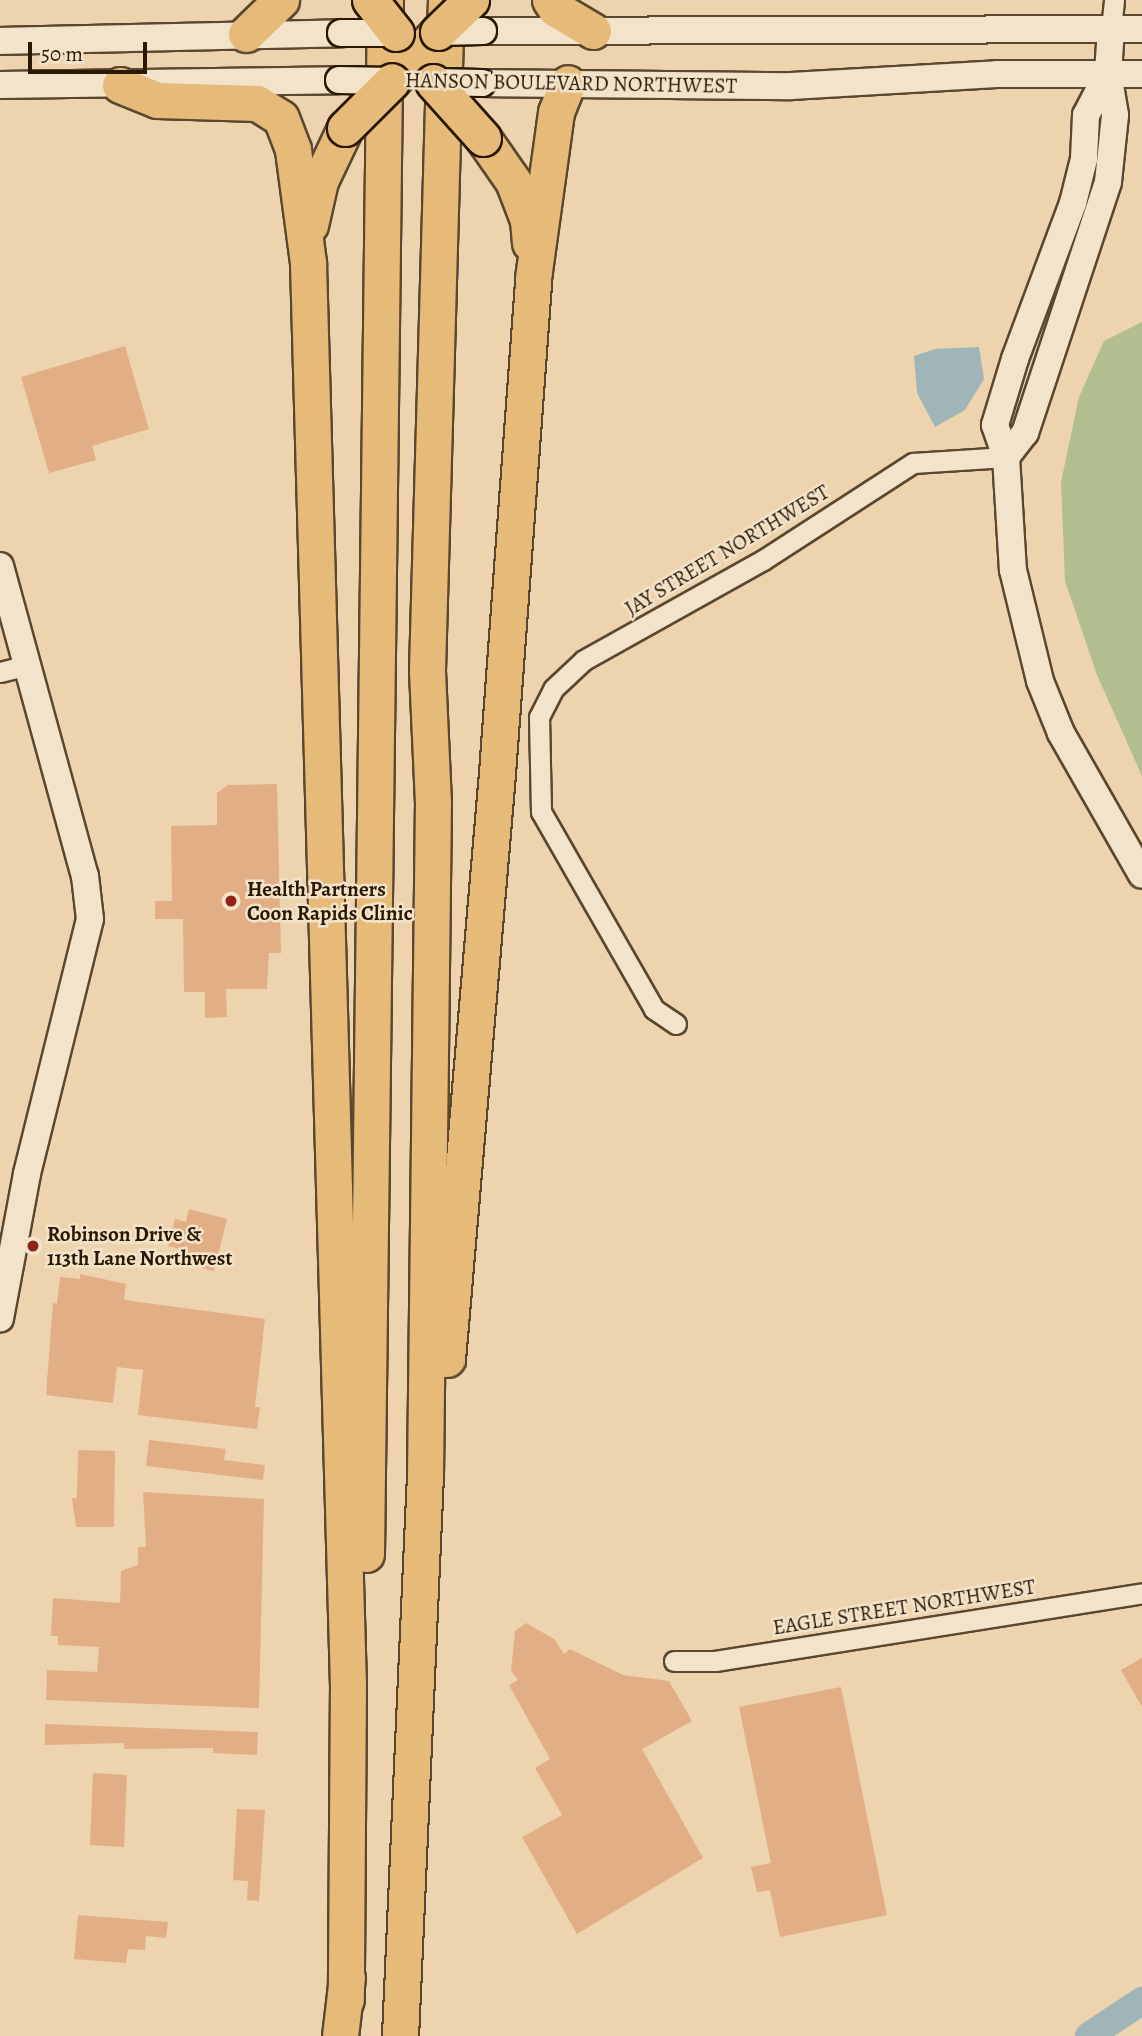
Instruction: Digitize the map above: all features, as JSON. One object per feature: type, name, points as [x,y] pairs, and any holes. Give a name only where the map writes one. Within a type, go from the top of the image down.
[{"type":"highway","points":[[246,34],[281,0]]},
{"type":"highway","points":[[370,0],[409,63],[483,138],[513,181],[528,220],[533,278]]},
{"type":"highway","points":[[340,2036],[346,2000],[365,1615],[384,0]]},
{"type":"highway","points":[[550,0],[556,9],[593,31]]},
{"type":"highway","points":[[442,16],[477,15]]},
{"type":"highway","points":[[307,263],[311,216],[320,181],[345,128],[409,63],[442,16]]},
{"type":"highway","points":[[400,2036],[425,1475],[433,803],[426,670],[442,16]]},
{"type":"highway","points":[[416,1656],[462,1212],[533,278],[556,113],[568,83]]},
{"type":"highway","points":[[120,85],[157,100],[257,103],[281,118],[293,150],[307,263],[348,1683],[346,2000]]},
{"type":"main road","points":[[477,15],[593,31],[1142,29]]},
{"type":"main road","points":[[0,26],[59,29],[100,39]]},
{"type":"main road","points":[[1111,29],[1108,73],[1115,115],[1108,182],[1025,433],[1006,457],[1013,570],[1040,681],[1061,733],[1142,875]]},
{"type":"main road","name":"HANSON BOULEVARD NORTHWEST","points":[[0,41],[341,33],[409,63],[482,83],[791,86],[997,74],[1142,74]]},
{"type":"main road","name":"HANSON BOULEVARD NORTHWEST","points":[[0,85],[339,80],[409,63]]},
{"type":"main road","points":[[0,566],[85,876],[90,919],[7,1239],[0,1318]]},
{"type":"main road","points":[[0,586],[16,624]]},
{"type":"street","points":[[1111,29],[1114,0]]},
{"type":"street","name":"JAY STREET NORTHWEST","points":[[676,1024],[654,1009],[549,830],[540,803],[539,717],[563,676],[584,660],[763,560],[913,463],[1006,457]]},
{"type":"street","points":[[0,672],[27,665]]},
{"type":"street","name":"EAGLE STREET NORTHWEST","points":[[674,1661],[715,1661],[1142,1593]]},
{"type":"green space","points":[[1142,322],[1142,776],[1097,675],[1065,581],[1061,482],[1079,397],[1104,341]]},
{"type":"shaded area","points":[[979,347],[984,379],[965,410],[935,427],[917,393],[914,356],[935,349]]},
{"type":"building","points":[[125,346],[149,429],[92,446],[96,460],[49,473],[21,377]]},
{"type":"building","name":"Health Partners Coon Rapids Clinic","points":[[277,784],[281,953],[269,953],[267,989],[226,989],[227,1017],[205,1018],[205,992],[184,992],[183,919],[155,919],[155,901],[172,901],[171,826],[217,825],[217,793],[228,785]]},
{"type":"building","points":[[189,1209],[227,1219],[214,1271],[177,1262],[180,1249],[168,1246],[175,1219],[186,1222]]},
{"type":"building","points":[[80,1274],[126,1284],[124,1300],[265,1319],[255,1407],[260,1407],[257,1429],[138,1415],[143,1370],[117,1367],[113,1403],[46,1395],[53,1303],[57,1304],[60,1277],[80,1279]]},
{"type":"building","points":[[149,1440],[226,1449],[224,1460],[265,1465],[263,1480],[146,1466]]},
{"type":"building","points":[[78,1450],[115,1451],[114,1527],[76,1527],[72,1498],[77,1498]]},
{"type":"building","points":[[143,1492],[264,1499],[259,1708],[46,1700],[47,1670],[97,1672],[99,1647],[58,1645],[58,1636],[51,1636],[53,1598],[120,1603],[121,1571],[138,1565],[138,1547],[146,1547]]},
{"type":"building","points":[[526,1623],[554,1639],[564,1654],[570,1649],[623,1675],[669,1681],[692,1721],[642,1749],[703,1858],[577,1934],[522,1837],[562,1815],[535,1768],[550,1759],[509,1685],[518,1680],[511,1671],[515,1631]]},
{"type":"building","points":[[1142,1658],[1142,1707],[1121,1670]]},
{"type":"building","points":[[841,1687],[887,1915],[780,1937],[770,1890],[757,1892],[751,1867],[771,1863],[739,1707]]},
{"type":"building","points":[[45,1724],[258,1732],[257,1755],[213,1753],[213,1748],[124,1749],[124,1743],[45,1745]]},
{"type":"building","points":[[93,1773],[127,1775],[124,1847],[90,1845]]},
{"type":"building","points":[[237,1809],[265,1810],[259,1901],[247,1900],[248,1881],[233,1880]]},
{"type":"building","points":[[78,1915],[168,1922],[166,1938],[146,1936],[145,1950],[128,1949],[126,1963],[74,1959]]},
{"type":"waterway","points":[[1089,2036],[1142,2001]]},
{"type":"place","name":"Health Partners Coon Rapids Clinic","points":[[231,901]]},
{"type":"place","name":"Robinson Drive & 113th Lane Northwest","points":[[33,1246]]}]
